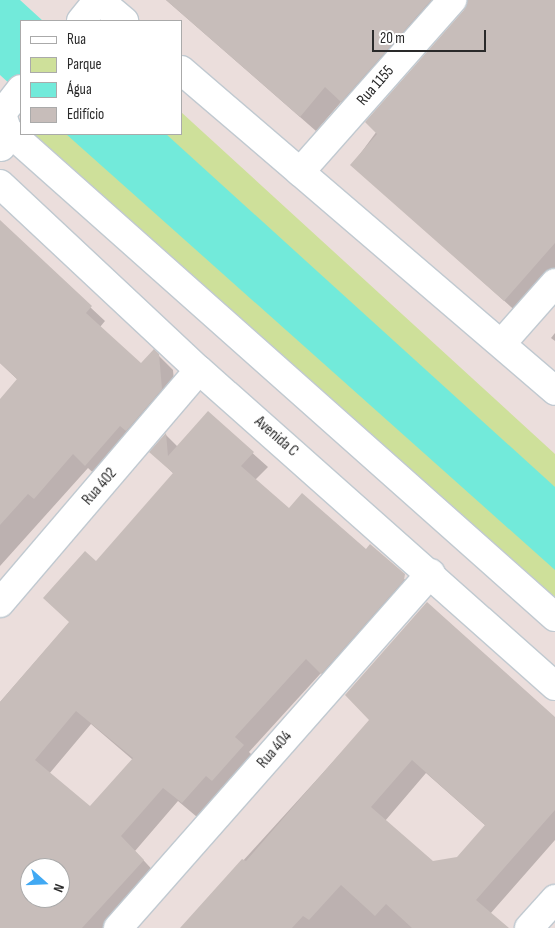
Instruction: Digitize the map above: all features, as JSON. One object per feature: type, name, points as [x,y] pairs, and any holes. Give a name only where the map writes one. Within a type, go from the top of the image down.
[{"type":"street","points":[[82,20],[99,0],[123,20]]},
{"type":"street","name":"Rua 1155","points":[[300,172],[452,0]]},
{"type":"street","points":[[182,71],[502,343],[555,391]]},
{"type":"street","points":[[20,90],[2,125],[555,617]]},
{"type":"street","name":"Avenida C","points":[[0,184],[200,370],[431,573],[555,686]]},
{"type":"street","points":[[502,343],[555,283]]},
{"type":"street","name":"Rua 402","points":[[0,603],[200,370]]},
{"type":"street","name":"Rua 404","points":[[118,928],[431,573]]},
{"type":"street","points":[[529,928],[555,899]]},
{"type":"green space","points":[[182,113],[555,454],[555,603],[26,135],[182,135]]},
{"type":"water","points":[[0,0],[20,0],[42,20],[20,20],[20,93],[0,75]]},
{"type":"water","points":[[67,135],[167,135],[555,487],[555,570]]},
{"type":"building","points":[[166,0],[431,0],[341,102],[325,87],[300,117]]},
{"type":"building","points":[[467,0],[555,0],[555,243],[504,301],[350,165],[377,134],[365,122],[464,10]]},
{"type":"building","points":[[0,220],[92,306],[86,313],[141,363],[154,349],[159,354],[162,389],[126,431],[120,426],[85,466],[73,454],[34,499],[28,494],[0,525],[0,399],[17,379],[0,363]]},
{"type":"building","points":[[208,411],[254,452],[241,466],[289,508],[302,493],[366,549],[370,544],[405,574],[404,580],[321,674],[306,659],[235,737],[244,745],[212,781],[206,776],[182,803],[163,788],[121,836],[144,860],[82,928],[0,928],[0,702],[69,622],[43,598],[85,551],[96,561],[173,473],[149,452],[166,433],[168,456]],"holes":[[[76,711],[133,758],[90,806],[35,760]]]},
{"type":"building","points":[[427,602],[555,717],[555,810],[476,900],[509,928],[412,928],[386,904],[375,916],[341,885],[309,920],[303,916],[292,928],[180,928],[242,859],[246,861],[369,720],[345,695]],"holes":[[[412,760],[485,825],[457,857],[433,861],[371,807]]]}]
